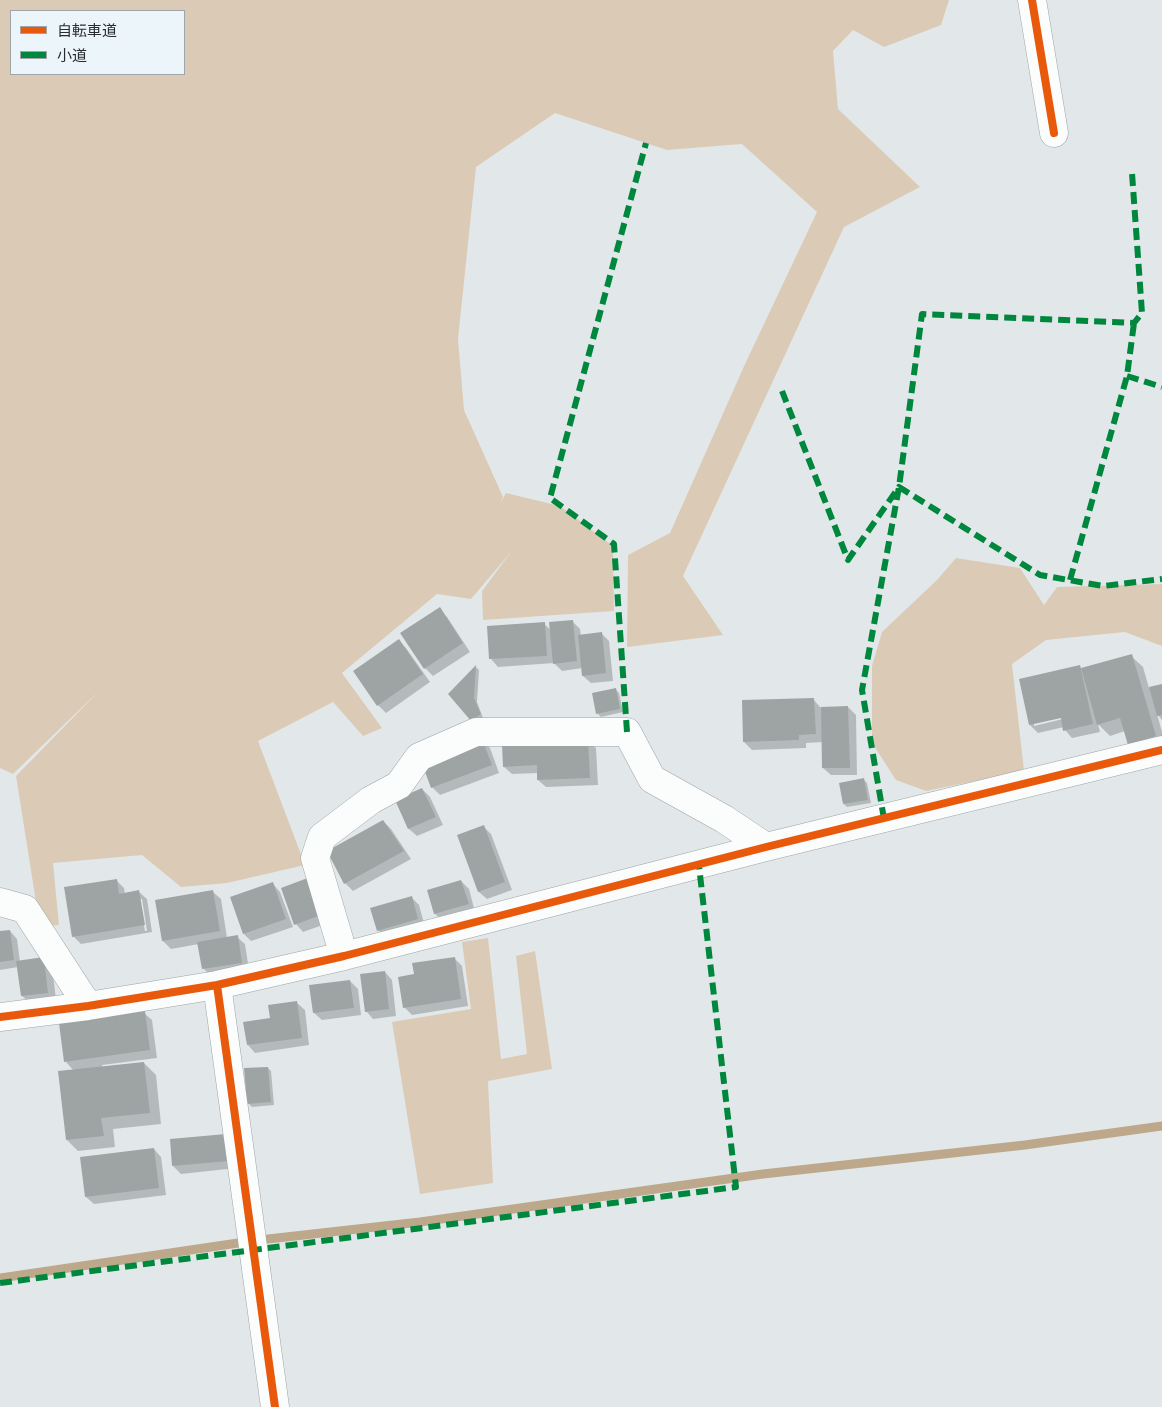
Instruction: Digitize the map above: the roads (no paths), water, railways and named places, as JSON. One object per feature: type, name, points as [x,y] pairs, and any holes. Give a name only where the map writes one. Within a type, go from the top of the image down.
[{"type":"street","points":[[1032,0],[1054,133]]},
{"type":"street","points":[[344,956],[315,858],[322,837],[372,800],[398,785],[419,757],[476,732],[627,732],[652,779],[724,819],[766,847]]},
{"type":"street","points":[[0,1017],[88,1006],[217,986],[344,956],[766,847],[1162,750]]},
{"type":"street","points":[[0,902],[25,909],[88,1006]]},
{"type":"street","points":[[217,986],[275,1407]]},
{"type":"waterway","points":[[268,1239],[420,1222],[763,1174],[1025,1145],[1162,1126]]},
{"type":"waterway","points":[[0,1278],[238,1243]]}]
